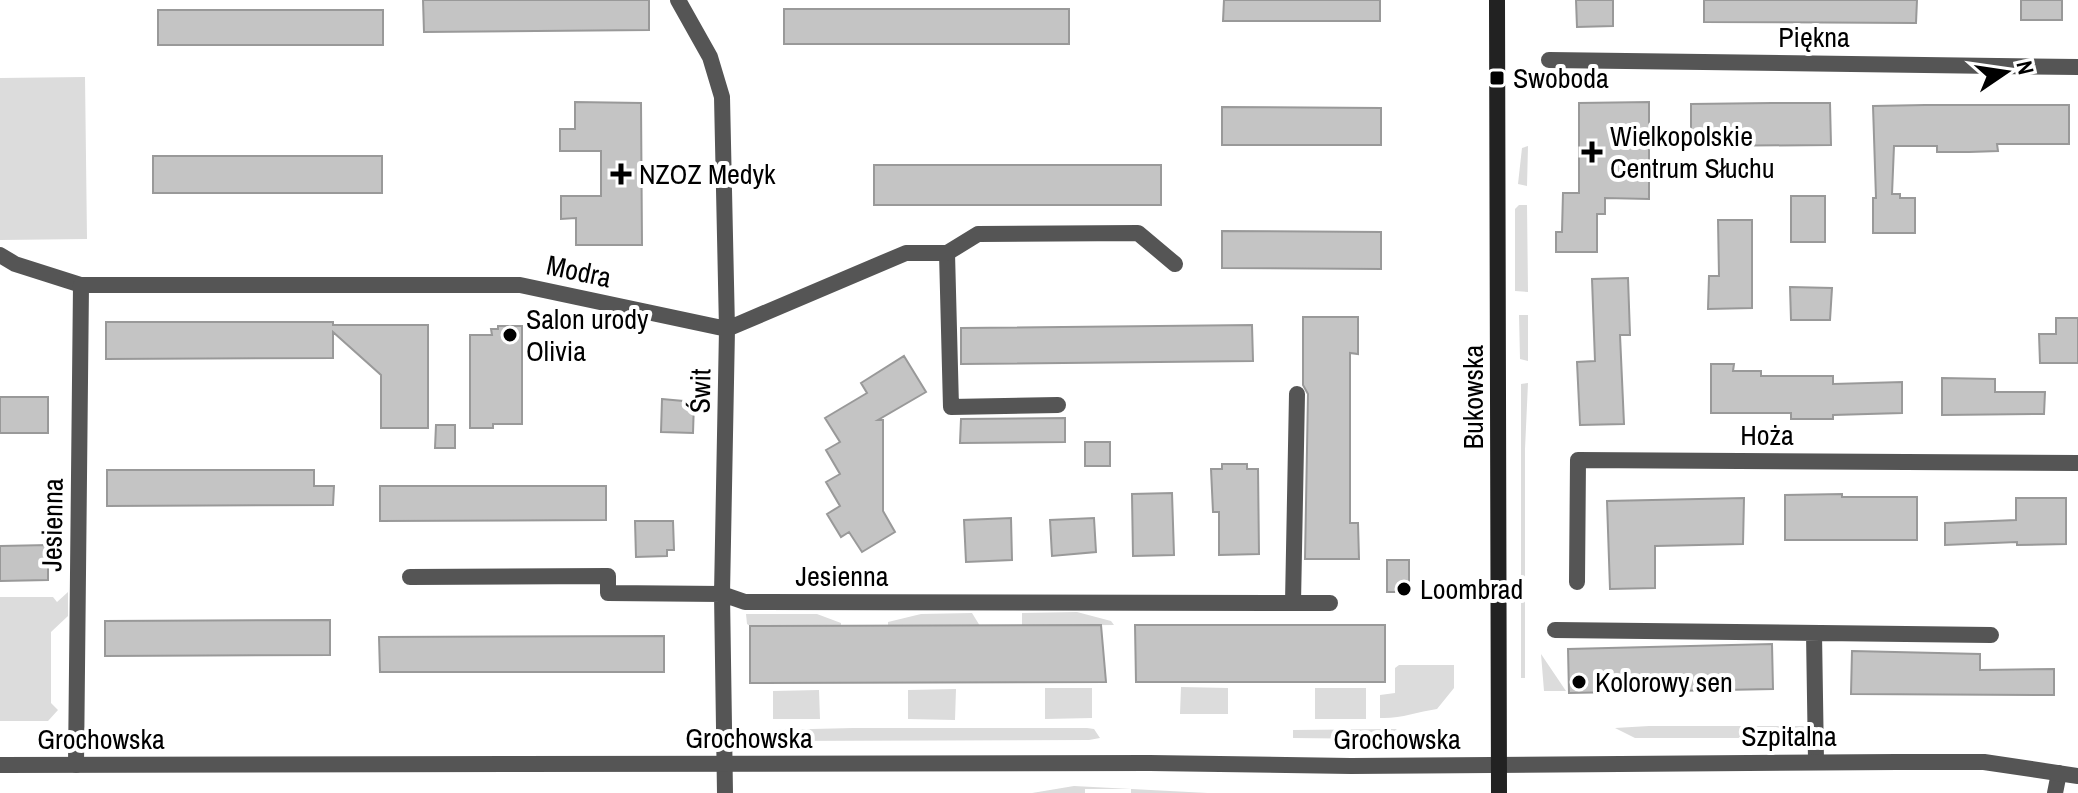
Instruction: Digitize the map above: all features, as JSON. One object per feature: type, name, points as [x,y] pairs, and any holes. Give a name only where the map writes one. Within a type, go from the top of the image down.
[{"type":"main road","name":"Bukowska","points":[[1497,0],[1499,793]]},
{"type":"street","name":"Świt","points":[[678,0],[710,57],[722,97],[727,329],[722,594],[725,793]]},
{"type":"street","name":"Piękna","points":[[1549,60],[2078,67]]},
{"type":"street","points":[[727,329],[906,253],[947,253],[978,234],[1138,233],[1175,264]]},
{"type":"street","points":[[947,253],[951,407],[1058,405]]},
{"type":"street","name":"Modra","points":[[0,255],[15,264],[81,285],[520,285],[727,329]]},
{"type":"street","name":"Jesienna","points":[[76,765],[81,285]]},
{"type":"street","points":[[1293,603],[1297,394]]},
{"type":"street","name":"Hoża","points":[[1577,582],[1578,460],[2078,463]]},
{"type":"street","name":"Jesienna","points":[[410,577],[608,576],[608,593],[722,594],[745,602],[1330,603]]},
{"type":"street","points":[[1555,630],[1991,635]]},
{"type":"street","points":[[1814,633],[1816,761]]},
{"type":"street","name":"Szpitalna","points":[[1498,764],[1984,762],[2078,776]]},
{"type":"street","name":"Grochowska","points":[[0,765],[1498,764]]},
{"type":"street","points":[[2055,793],[2059,773]]},
{"type":"shaded area","points":[[85,77],[87,239],[0,240],[0,78]]},
{"type":"shaded area","points":[[1528,146],[1527,186],[1518,184],[1522,148]]},
{"type":"shaded area","points":[[1519,205],[1527,205],[1528,292],[1515,291],[1515,209]]},
{"type":"shaded area","points":[[1519,315],[1528,315],[1528,361],[1520,359]]},
{"type":"shaded area","points":[[1528,383],[1525,678],[1521,678],[1521,384]]},
{"type":"shaded area","points":[[68,592],[68,616],[51,632],[51,703],[58,710],[48,721],[0,721],[0,597],[53,597],[57,602]]},
{"type":"shaded area","points":[[1077,612],[1111,621],[1114,625],[1022,626],[1022,613]]},
{"type":"shaded area","points":[[972,613],[980,626],[888,626],[888,622],[921,614]]},
{"type":"shaded area","points":[[746,614],[817,614],[841,623],[841,626],[750,626]]},
{"type":"shaded area","points":[[1541,654],[1566,691],[1544,691]]},
{"type":"shaded area","points":[[1399,665],[1454,665],[1454,688],[1437,709],[1380,718],[1380,695],[1395,693],[1395,668]]},
{"type":"shaded area","points":[[1181,687],[1228,688],[1228,714],[1180,714]]},
{"type":"shaded area","points":[[1045,688],[1092,688],[1092,718],[1045,719]]},
{"type":"shaded area","points":[[1315,688],[1366,688],[1366,719],[1315,719]]},
{"type":"shaded area","points":[[956,689],[955,720],[908,719],[908,690]]},
{"type":"shaded area","points":[[819,690],[820,719],[773,719],[773,691]]},
{"type":"shaded area","points":[[1806,726],[1804,733],[1756,738],[1635,738],[1615,728]]},
{"type":"shaded area","points":[[1087,728],[1094,729],[1100,738],[770,741],[770,730]]},
{"type":"shaded area","points":[[1397,729],[1382,739],[1293,738],[1293,730]]},
{"type":"shaded area","points":[[1074,786],[1208,793],[1131,793],[1131,789],[1085,789],[1085,793],[1032,793]]},
{"type":"building","points":[[423,0],[649,0],[649,30],[424,32]]},
{"type":"building","points":[[1224,0],[1380,0],[1380,21],[1223,21]]},
{"type":"building","points":[[1576,0],[1613,0],[1613,26],[1577,27]]},
{"type":"building","points":[[1704,0],[1917,0],[1916,23],[1704,22]]},
{"type":"building","points":[[2021,0],[2062,0],[2062,20],[2021,20]]},
{"type":"building","points":[[784,9],[1069,9],[1069,44],[784,44]]},
{"type":"building","points":[[158,10],[383,10],[383,45],[158,45]]},
{"type":"building","name":"NZOZ Medyk","points":[[575,102],[641,103],[642,245],[576,245],[576,218],[561,219],[561,196],[601,196],[601,151],[560,151],[560,129],[575,129]]},
{"type":"building","points":[[1649,102],[1649,199],[1605,198],[1605,214],[1597,214],[1597,252],[1556,252],[1556,232],[1562,232],[1563,193],[1579,193],[1579,103]]},
{"type":"building","points":[[1830,103],[1831,145],[1691,146],[1691,104]]},
{"type":"building","points":[[2069,105],[2069,144],[1997,144],[1998,151],[1969,152],[1937,152],[1937,146],[1894,146],[1892,194],[1900,194],[1900,198],[1915,198],[1915,233],[1873,233],[1873,198],[1876,198],[1873,106]]},
{"type":"building","points":[[1222,107],[1381,108],[1381,145],[1222,145]]},
{"type":"building","points":[[153,156],[382,156],[382,193],[153,193]]},
{"type":"building","points":[[874,165],[1161,165],[1161,205],[874,205]]},
{"type":"building","points":[[1791,196],[1825,196],[1825,242],[1791,242]]},
{"type":"building","points":[[1718,220],[1752,220],[1752,308],[1708,309],[1709,276],[1719,276]]},
{"type":"building","points":[[1222,231],[1381,232],[1381,269],[1222,268]]},
{"type":"building","points":[[1628,278],[1630,335],[1620,335],[1624,424],[1580,425],[1577,362],[1595,361],[1592,279]]},
{"type":"building","points":[[1790,287],[1832,288],[1830,320],[1791,320]]},
{"type":"building","points":[[1303,317],[1358,317],[1358,354],[1350,353],[1350,523],[1358,523],[1359,559],[1305,559],[1308,394],[1303,385]]},
{"type":"building","points":[[2056,318],[2078,318],[2078,363],[2040,363],[2039,334],[2056,334]]},
{"type":"building","points":[[106,322],[428,325],[428,428],[381,428],[381,375],[333,332],[333,358],[106,359]]},
{"type":"building","points":[[1252,325],[1253,361],[961,364],[961,328]]},
{"type":"building","points":[[498,326],[522,326],[522,424],[470,428],[470,335],[492,335],[491,329],[498,329]]},
{"type":"building","points":[[904,356],[926,392],[878,420],[883,420],[883,511],[895,532],[862,552],[849,532],[841,537],[827,514],[840,506],[826,482],[840,474],[826,450],[840,442],[825,418],[867,393],[861,383]]},
{"type":"building","points":[[1711,364],[1734,364],[1733,371],[1761,371],[1761,376],[1833,376],[1833,384],[1902,382],[1902,413],[1791,419],[1791,413],[1711,413]]},
{"type":"building","points":[[1942,378],[1995,379],[1995,392],[2045,392],[2044,414],[1942,415]]},
{"type":"building","points":[[0,397],[48,397],[48,433],[0,433]]},
{"type":"building","points":[[662,399],[694,402],[693,433],[661,432]]},
{"type":"building","points":[[1065,418],[1065,442],[960,443],[961,419]]},
{"type":"building","points":[[436,425],[455,425],[455,448],[435,448]]},
{"type":"building","points":[[1085,442],[1110,442],[1110,466],[1085,466]]},
{"type":"building","points":[[1222,464],[1247,464],[1247,469],[1258,469],[1259,554],[1219,555],[1219,512],[1213,512],[1211,469],[1222,469]]},
{"type":"building","points":[[107,470],[314,470],[314,486],[334,486],[333,505],[107,506]]},
{"type":"building","points":[[380,486],[606,486],[606,520],[380,521]]},
{"type":"building","points":[[1172,493],[1174,555],[1133,556],[1132,494]]},
{"type":"building","points":[[1842,494],[1842,497],[1917,497],[1917,540],[1785,540],[1785,495]]},
{"type":"building","points":[[1744,498],[1743,544],[1655,546],[1655,588],[1610,589],[1607,501]]},
{"type":"building","points":[[2016,498],[2066,498],[2066,544],[2017,545],[2017,542],[1945,545],[1945,523],[2016,520]]},
{"type":"building","points":[[1011,518],[1012,560],[966,562],[964,520]]},
{"type":"building","points":[[1094,518],[1096,552],[1052,556],[1050,520]]},
{"type":"building","points":[[635,521],[673,521],[674,550],[667,550],[667,556],[636,557]]},
{"type":"building","points":[[48,545],[48,580],[0,581],[0,546]]},
{"type":"building","points":[[1387,560],[1409,560],[1409,592],[1387,592]]},
{"type":"building","points":[[330,620],[330,655],[105,656],[105,621]]},
{"type":"building","points":[[1101,625],[1106,682],[750,683],[750,626]]},
{"type":"building","points":[[1135,625],[1385,625],[1385,682],[1136,682]]},
{"type":"building","points":[[664,636],[664,672],[380,672],[379,637]]},
{"type":"building","points":[[1772,644],[1773,689],[1569,693],[1568,649]]},
{"type":"building","points":[[1852,651],[1980,654],[1980,670],[2054,669],[2054,695],[1851,694]]},
{"type":"place","name":"Swoboda","points":[[1497,78]]},
{"type":"place","name":"Wielkopolskie Centrum Słuchu","points":[[1592,152]]},
{"type":"place","name":"NZOZ Medyk","points":[[621,174]]},
{"type":"place","name":"Salon urody Olivia","points":[[510,335]]},
{"type":"place","name":"Loombrad","points":[[1404,589]]},
{"type":"place","name":"Kolorowy sen","points":[[1579,682]]}]
